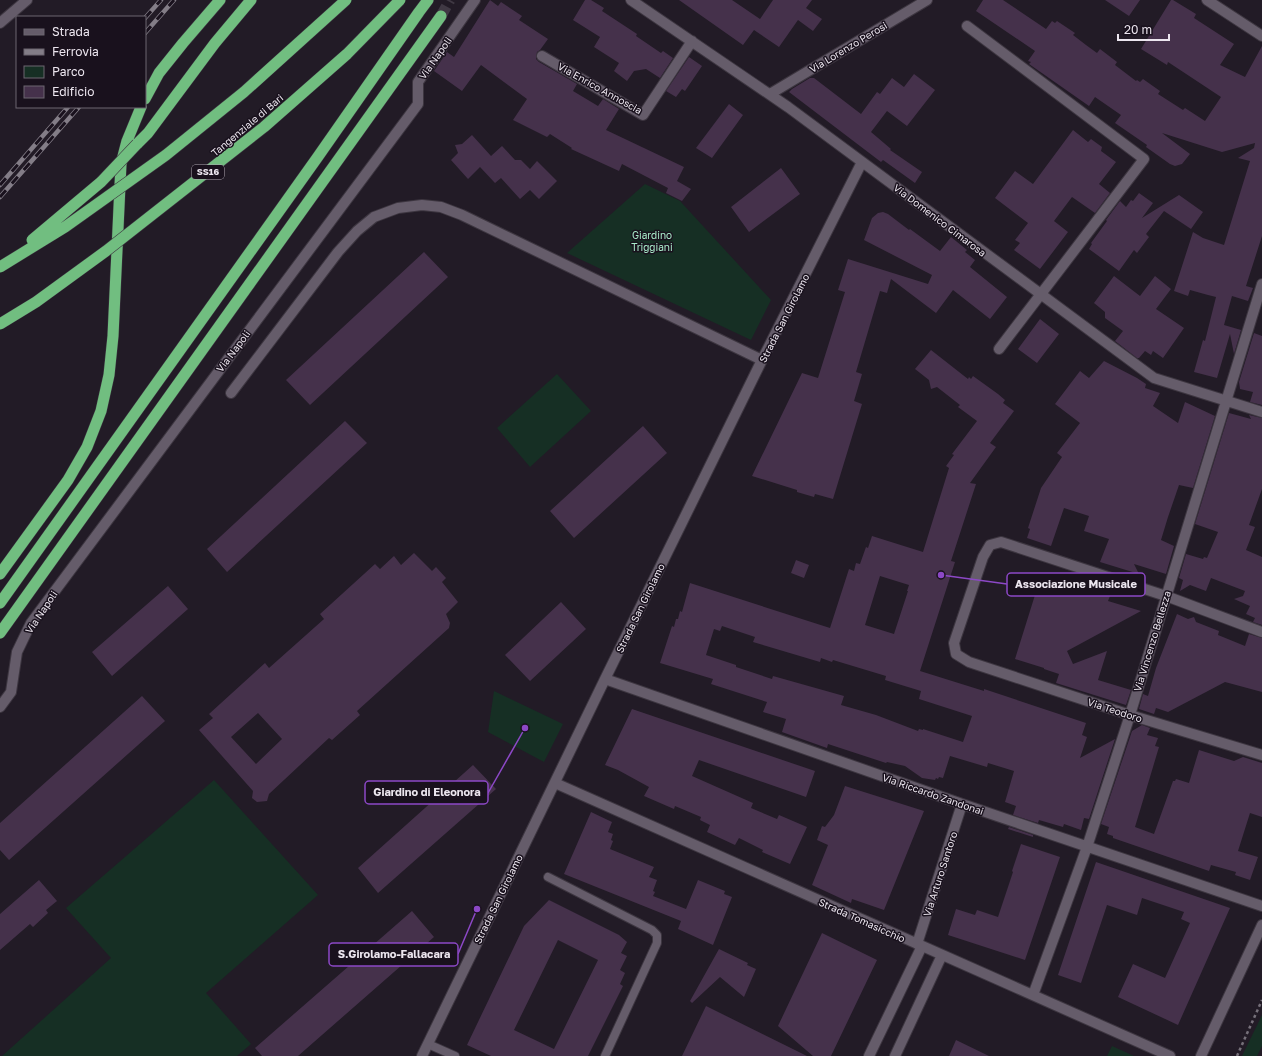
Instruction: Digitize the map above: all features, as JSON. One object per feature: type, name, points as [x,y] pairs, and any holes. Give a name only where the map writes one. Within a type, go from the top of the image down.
[{"type":"highway","points":[[146,97],[159,73],[220,0]]},
{"type":"highway","points":[[0,267],[101,182],[148,133],[215,43],[251,0]]},
{"type":"highway","points":[[0,267],[64,227],[166,155],[244,92],[346,0]]},
{"type":"highway","name":"Tangenziale di Bari","points":[[0,324],[36,302],[106,251],[264,127],[347,54],[400,0]]},
{"type":"highway","points":[[0,603],[428,0]]},
{"type":"highway","points":[[0,634],[441,16]]},
{"type":"highway","points":[[0,574],[68,480],[87,447],[100,411],[109,375],[113,336],[121,164],[126,141],[140,108]]},
{"type":"street","points":[[0,23],[27,0]]},
{"type":"street","name":"Via Napoli","points":[[0,707],[11,692],[17,652],[31,623],[418,104],[418,82],[475,0]]},
{"type":"street","name":"Via Domenico Cimarosa","points":[[631,0],[770,94],[1041,296],[1154,378],[1262,412]]},
{"type":"street","name":"Via Lorenzo Perosi","points":[[770,94],[927,0]]},
{"type":"street","points":[[1207,0],[1262,36]]},
{"type":"street","points":[[967,26],[1144,159],[1041,296],[999,349]]},
{"type":"street","name":"Via Enrico Annoscia","points":[[542,56],[643,115],[692,41]]},
{"type":"street","name":"Strada San Girolamo","points":[[422,1056],[762,360],[862,162]]},
{"type":"street","points":[[231,393],[338,252],[357,231],[374,217],[398,208],[422,205],[441,207],[462,215],[762,360]]},
{"type":"street","name":"Via Vincenzo Bellezza","points":[[1033,996],[1087,847],[1130,715],[1262,284]]},
{"type":"street","name":"Via Teodoro","points":[[1166,596],[1001,542],[990,545],[983,556],[954,643],[956,654],[969,662],[1130,715],[1262,755]]},
{"type":"street","points":[[1166,596],[1262,632]]},
{"type":"street","name":"Via Riccardo Zandonai","points":[[605,679],[962,804],[1262,906]]},
{"type":"street","name":"Strada Tomasicchio","points":[[555,782],[1170,1056]]},
{"type":"street","name":"Via Arturo Santoro","points":[[869,1056],[920,945],[962,804]]},
{"type":"street","points":[[1201,1056],[1262,925]]},
{"type":"street","points":[[894,1056],[942,955]]},
{"type":"lane","points":[[548,877],[652,930],[657,935],[657,943],[605,1056]]},
{"type":"lane","points":[[428,1044],[455,1056]]},
{"type":"path","points":[[1237,1056],[1262,1000]]},
{"type":"green space","name":"Giardino Triggiani","points":[[645,184],[680,201],[771,300],[751,340],[567,253]]},
{"type":"green space","points":[[557,374],[591,411],[530,467],[497,428]]},
{"type":"green space","points":[[494,691],[563,724],[544,762],[488,732]]},
{"type":"green space","points":[[214,780],[318,895],[206,993],[251,1044],[237,1056],[2,1056],[111,958],[66,908]]},
{"type":"green space","points":[[1262,1015],[1262,1046],[1257,1056],[1242,1056]]},
{"type":"green space","points":[[1112,1046],[1134,1056],[1107,1056]]},
{"type":"building","points":[[490,0],[498,6],[501,2],[522,16],[519,20],[548,39],[537,52],[536,59],[577,84],[573,91],[598,106],[603,99],[619,109],[606,130],[684,167],[677,181],[691,189],[682,201],[666,193],[668,188],[622,164],[619,171],[571,149],[572,148],[550,134],[547,137],[513,120],[527,99],[481,65],[462,91],[434,71],[447,52],[454,57]]},
{"type":"building","points":[[585,0],[591,0],[604,8],[602,11],[637,34],[636,36],[661,53],[663,51],[673,58],[660,78],[646,69],[634,71],[627,81],[614,71],[619,63],[594,47],[600,37],[573,20]]},
{"type":"building","points":[[679,0],[732,0],[760,19],[773,0],[812,0],[806,8],[822,19],[813,31],[798,20],[779,47],[754,30],[743,45]]},
{"type":"building","points":[[983,0],[1003,0],[1046,29],[1052,21],[1055,23],[1057,21],[1075,33],[1073,35],[1097,53],[1100,49],[1117,62],[1115,65],[1136,81],[1137,80],[1140,82],[1143,79],[1160,91],[1158,94],[1183,110],[1185,108],[1205,121],[1221,97],[1168,62],[1167,65],[1141,49],[1171,0],[1196,14],[1194,18],[1234,44],[1220,65],[1245,77],[1262,46],[1262,236],[1246,286],[1253,288],[1248,301],[1232,296],[1224,325],[1241,330],[1234,354],[1230,334],[1217,378],[1194,372],[1203,340],[1205,341],[1216,297],[1190,290],[1188,296],[1174,291],[1193,232],[1203,238],[1224,245],[1250,161],[1238,158],[1254,148],[1255,143],[1222,152],[1162,133],[1190,154],[1182,164],[1175,166],[1170,164],[1146,147],[1147,145],[1115,123],[1121,115],[1095,97],[1089,106],[1029,64],[1031,62],[1028,61],[1035,51],[976,11]]},
{"type":"building","points":[[1105,0],[1140,0],[1129,16]]},
{"type":"building","points":[[689,57],[702,66],[685,91],[682,89],[676,97],[666,91]]},
{"type":"building","points":[[914,74],[935,90],[907,126],[887,111],[871,132],[891,149],[890,150],[922,172],[915,183],[883,160],[881,162],[789,92],[810,78],[814,78],[861,114],[877,92],[880,94],[892,78],[904,87]]},
{"type":"building","points":[[729,104],[743,115],[712,158],[696,148]]},
{"type":"building","points":[[1073,130],[1088,142],[1091,139],[1102,147],[1101,151],[1116,162],[1099,184],[1110,193],[1095,213],[1072,197],[1054,221],[1068,232],[1040,269],[1014,250],[1020,243],[1015,240],[1028,223],[995,198],[1015,171],[1033,184]]},
{"type":"building","points":[[472,135],[491,156],[502,146],[515,160],[521,160],[530,169],[537,161],[557,181],[539,199],[530,190],[520,199],[501,178],[495,183],[480,167],[468,179],[451,160],[458,153],[455,145],[462,144]]},
{"type":"building","points":[[781,168],[800,194],[749,232],[731,207]]},
{"type":"building","points":[[1139,193],[1153,203],[1142,218],[1179,195],[1203,212],[1191,229],[1164,211],[1146,234],[1149,237],[1137,253],[1134,250],[1119,271],[1089,249],[1092,244],[1091,243],[1120,201],[1126,207]]},
{"type":"building","points":[[883,212],[888,214],[909,230],[910,229],[940,251],[951,237],[967,250],[965,252],[975,260],[970,267],[1007,297],[990,319],[953,290],[936,313],[891,279],[887,293],[880,291],[856,372],[862,374],[854,401],[862,404],[833,499],[815,494],[814,497],[752,476],[802,373],[818,378],[845,292],[838,290],[848,259],[928,284],[932,275],[864,240],[872,218],[878,213]]},
{"type":"building","points":[[424,252],[448,277],[310,405],[286,380]]},
{"type":"building","points":[[1114,276],[1140,296],[1155,276],[1171,289],[1156,309],[1184,328],[1163,358],[1153,351],[1151,355],[1145,351],[1139,358],[1137,358],[1115,341],[1123,331],[1105,318],[1105,312],[1094,303]]},
{"type":"building","points":[[1040,319],[1059,334],[1037,363],[1018,349]]},
{"type":"building","points":[[1254,333],[1262,336],[1262,405],[1250,402],[1253,392],[1240,389],[1239,382]]},
{"type":"building","points":[[931,350],[968,379],[969,377],[971,379],[973,376],[998,394],[1005,400],[1003,403],[1014,411],[990,443],[996,447],[970,483],[976,484],[951,561],[955,562],[920,671],[984,691],[984,689],[1086,723],[1082,735],[1087,737],[1080,758],[1115,739],[1089,819],[1084,818],[1081,830],[1064,824],[1063,827],[1039,820],[1038,823],[1013,815],[1016,806],[1005,802],[1014,771],[988,763],[987,767],[950,756],[943,778],[939,777],[935,780],[922,778],[905,766],[886,763],[828,744],[827,748],[782,732],[786,719],[763,712],[767,702],[711,684],[713,679],[660,663],[672,626],[674,627],[680,611],[682,612],[690,583],[830,628],[849,569],[854,571],[856,563],[860,564],[872,536],[923,552],[949,468],[946,466],[954,455],[952,454],[977,421],[958,407],[960,405],[937,387],[931,389],[929,380],[915,369]],"holes":[[[880,576],[909,585],[894,634],[865,625]],[[722,626],[755,637],[753,642],[820,662],[821,658],[832,662],[833,660],[886,676],[885,680],[921,691],[919,699],[972,716],[963,742],[923,729],[919,729],[918,731],[876,715],[841,705],[844,696],[773,676],[772,679],[706,655],[714,629],[720,631]]]},
{"type":"building","points":[[1104,361],[1137,378],[1146,384],[1145,388],[1160,393],[1153,406],[1178,423],[1185,402],[1215,416],[1193,488],[1179,485],[1168,517],[1161,540],[1174,546],[1166,574],[1134,564],[1139,574],[1100,562],[1109,539],[1084,531],[1089,516],[1064,508],[1051,546],[1027,538],[1030,529],[1028,528],[1041,488],[1062,457],[1057,453],[1080,423],[1055,404],[1080,371],[1089,378]]},
{"type":"building","points":[[1229,413],[1251,419],[1249,415],[1262,418],[1262,489],[1249,525],[1255,527],[1246,550],[1262,557],[1262,625],[1253,622],[1255,618],[1246,614],[1250,606],[1234,599],[1243,596],[1245,591],[1211,578],[1206,591],[1190,585],[1180,591],[1183,580],[1179,578],[1186,554],[1203,559],[1204,557],[1207,558],[1218,532],[1195,524]]},
{"type":"building","points":[[345,421],[367,443],[227,572],[207,549]]},
{"type":"building","points":[[643,426],[667,453],[574,538],[550,511]]},
{"type":"building","points":[[414,553],[432,571],[436,567],[446,578],[442,582],[458,602],[446,614],[450,623],[449,628],[357,711],[360,715],[332,740],[329,738],[269,794],[267,801],[257,802],[252,798],[253,791],[199,730],[213,718],[209,714],[265,663],[269,668],[324,619],[320,614],[375,564],[380,569],[394,556],[401,565]],"holes":[[[258,713],[282,739],[256,764],[231,737]]]},
{"type":"building","points":[[796,560],[809,565],[804,578],[791,573]]},
{"type":"building","points":[[1040,579],[1062,586],[1064,582],[1110,596],[1108,601],[1141,611],[1067,651],[1073,664],[1107,651],[1098,680],[1131,690],[1126,705],[1056,683],[1059,674],[1015,659]]},
{"type":"building","points":[[168,586],[188,609],[112,676],[92,652]]},
{"type":"building","points":[[561,602],[586,629],[530,681],[505,655]]},
{"type":"building","points":[[1177,614],[1188,619],[1194,617],[1196,622],[1219,631],[1218,635],[1245,646],[1249,634],[1262,638],[1262,692],[1225,682],[1168,712],[1156,708],[1154,714],[1139,709],[1143,694],[1148,696],[1156,668]]},
{"type":"building","points":[[142,696],[165,721],[9,860],[0,850],[0,823]]},
{"type":"building","points":[[632,709],[815,771],[806,797],[699,760],[692,776],[753,803],[751,808],[777,819],[779,815],[807,827],[790,864],[762,852],[763,850],[739,838],[735,845],[707,832],[710,825],[700,820],[701,817],[675,806],[674,809],[644,796],[649,787],[618,770],[605,765]]},
{"type":"building","points":[[1142,725],[1150,728],[1147,735],[1158,738],[1155,746],[1159,747],[1135,827],[1154,834],[1173,781],[1176,779],[1189,783],[1199,750],[1234,761],[1243,757],[1262,763],[1262,817],[1250,813],[1238,851],[1258,857],[1250,880],[1235,875],[1236,872],[1211,865],[1209,871],[1113,838],[1113,836],[1107,834],[1109,827],[1101,824],[1132,731]]},
{"type":"building","points":[[473,765],[496,789],[378,893],[358,868]]},
{"type":"building","points":[[845,786],[924,811],[884,910],[852,899],[851,903],[812,885],[828,845],[817,840],[822,826],[825,827],[834,815]]},
{"type":"building","points":[[591,812],[612,822],[608,832],[613,834],[611,840],[613,841],[610,849],[654,867],[649,877],[657,880],[653,891],[655,892],[653,896],[686,909],[698,880],[725,891],[724,894],[732,897],[713,945],[678,929],[681,921],[564,874]]},
{"type":"building","points":[[1009,827],[1033,835],[1033,837],[1008,829]]},
{"type":"building","points":[[1021,844],[1060,857],[1025,960],[948,935],[956,909],[975,915],[977,910],[998,917]]},
{"type":"building","points":[[1096,862],[1230,908],[1178,1025],[1118,997],[1133,964],[1165,978],[1190,923],[1181,919],[1184,912],[1142,898],[1137,915],[1107,905],[1081,983],[1058,975]]},
{"type":"building","points":[[39,880],[57,901],[46,910],[48,913],[33,927],[30,924],[0,950],[0,914]]},
{"type":"building","points":[[549,900],[619,935],[627,942],[621,953],[627,956],[620,970],[625,973],[620,984],[623,986],[588,1056],[491,1056],[467,1045],[524,926]],"holes":[[[558,940],[598,960],[554,1049],[514,1030]]]},
{"type":"building","points":[[412,911],[434,937],[298,1056],[262,1056],[255,1048]]},
{"type":"building","points":[[822,933],[877,960],[831,1056],[813,1056],[778,1026]]},
{"type":"building","points":[[719,949],[748,963],[747,965],[756,969],[744,997],[720,977],[692,1003],[690,1001]]},
{"type":"building","points":[[706,1006],[807,1056],[682,1056]]},
{"type":"building","points":[[956,1040],[989,1056],[949,1056]]},
{"type":"tunnel","points":[[441,16],[450,0]]},
{"type":"railway","points":[[146,17],[161,0]]},
{"type":"railway","points":[[146,32],[174,0]]},
{"type":"railway","points":[[0,185],[67,108]]},
{"type":"railway","points":[[0,197],[78,108]]},
{"type":"place","name":"Associazione Musicale","points":[[941,575]]},
{"type":"place","name":"Giardino di Eleonora","points":[[525,728]]},
{"type":"place","name":"S.Girolamo-Fallacara","points":[[477,909]]}]
